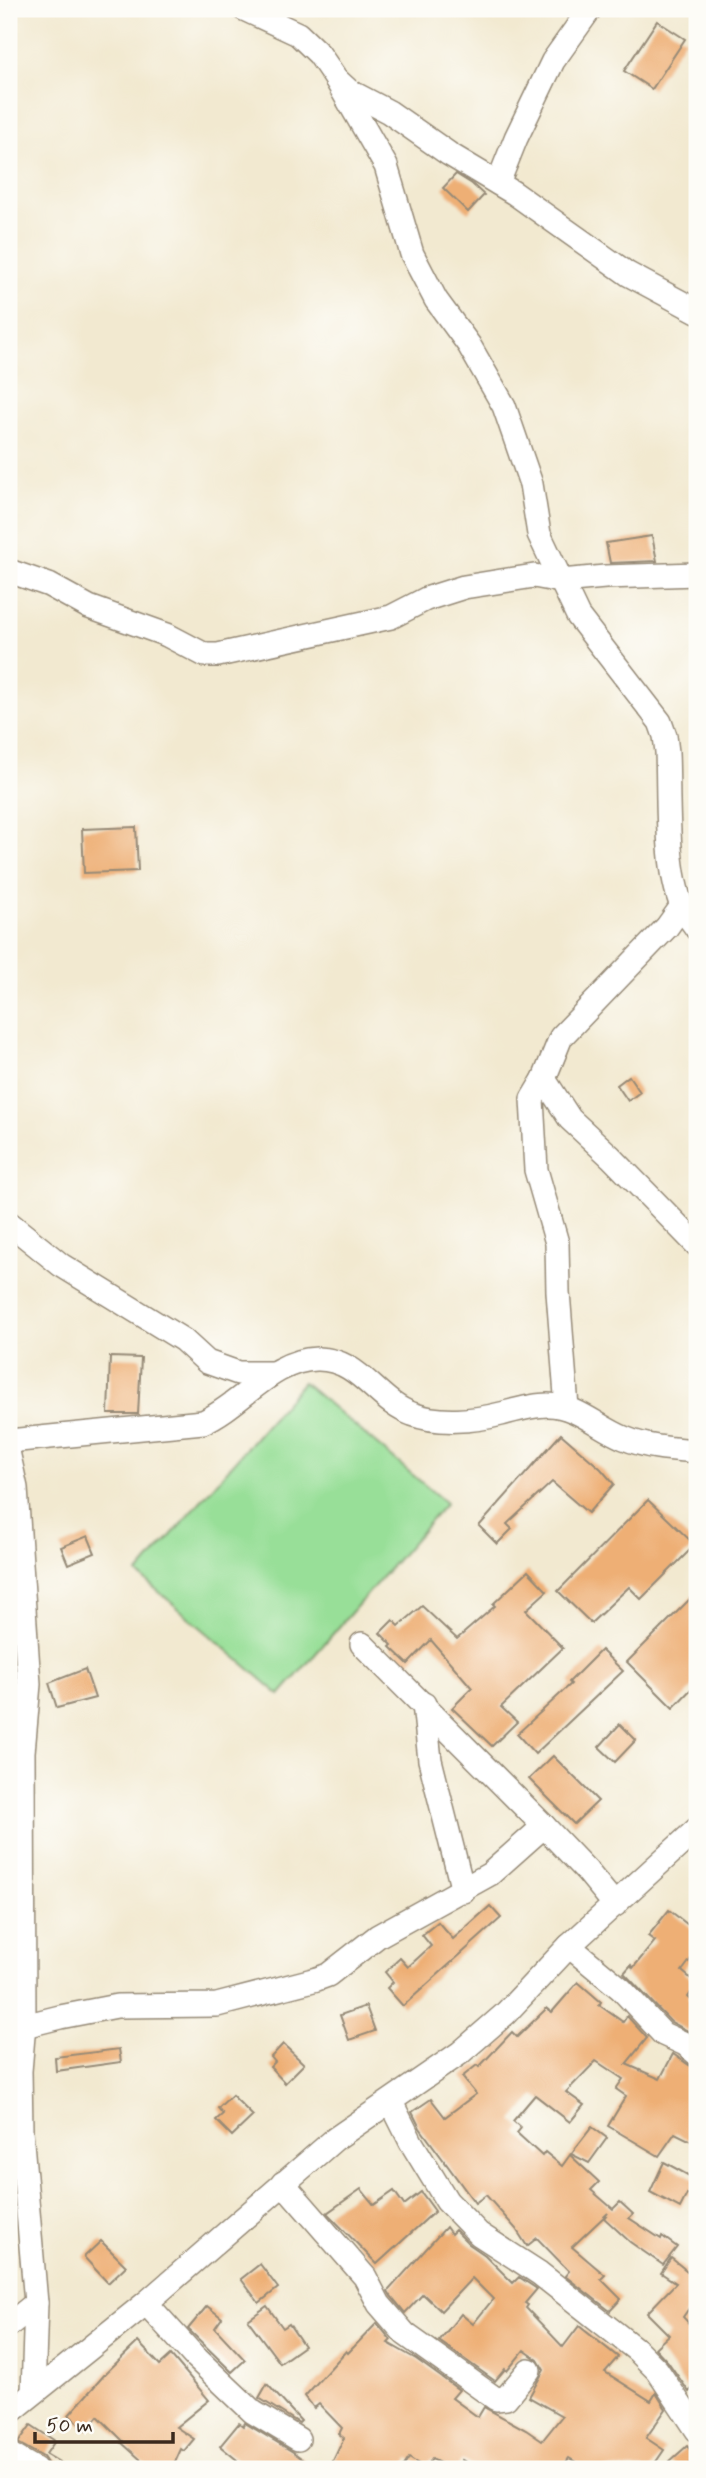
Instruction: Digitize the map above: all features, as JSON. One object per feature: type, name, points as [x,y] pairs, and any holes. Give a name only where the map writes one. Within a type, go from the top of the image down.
[{"type":"street","points":[[244,9],[298,34],[319,54],[336,79],[386,166],[412,254],[436,300],[469,345],[505,406],[531,484],[539,534],[578,616],[660,722],[665,737],[671,851],[682,906],[697,929]]},
{"type":"street","points":[[498,184],[516,138],[553,61],[590,9]]},
{"type":"street","points":[[336,79],[349,91],[389,112],[628,274],[697,311]]},
{"type":"street","points":[[9,571],[48,585],[89,607],[167,635],[205,655],[218,655],[391,618],[426,599],[464,587],[534,576],[561,581],[697,573]]},
{"type":"street","points":[[568,1408],[558,1292],[557,1243],[536,1170],[532,1099],[544,1079],[561,1037],[667,927],[682,906]]},
{"type":"street","points":[[544,1079],[570,1119],[697,1245]]},
{"type":"street","points":[[9,1223],[61,1265],[183,1340],[207,1363],[238,1373],[271,1373]]},
{"type":"street","points":[[9,1441],[203,1422],[221,1414],[271,1373],[295,1363],[318,1359],[341,1363],[409,1414],[430,1419],[454,1420],[548,1405],[568,1408],[627,1439],[652,1446],[697,1451]]},
{"type":"street","points":[[9,1455],[16,1488],[29,1684],[16,1885],[16,2027],[21,2132],[36,2303],[33,2393]]},
{"type":"street","points":[[362,1644],[544,1826],[615,1905]]},
{"type":"street","points":[[424,1704],[430,1760],[463,1891]]},
{"type":"street","points":[[16,2027],[117,2006],[217,2005],[328,1975],[378,1936],[490,1874],[544,1826]]},
{"type":"street","points":[[9,2413],[146,2303],[335,2139],[478,2038],[505,2014],[569,1946],[697,1829]]},
{"type":"street","points":[[569,1946],[621,1989],[663,2034],[685,2043],[697,2054]]},
{"type":"street","points":[[391,2102],[411,2142],[447,2201],[480,2234],[539,2273],[638,2351],[657,2370],[697,2430]]},
{"type":"street","points":[[283,2183],[365,2277],[379,2304],[405,2334],[423,2349],[496,2399],[506,2398],[529,2370]]},
{"type":"street","points":[[9,2325],[36,2303]]},
{"type":"street","points":[[146,2303],[194,2356],[253,2412],[298,2440]]},
{"type":"street","points":[[9,2454],[35,2469]]},
{"type":"green space","points":[[303,1382],[446,1503],[280,1695],[138,1574]]},
{"type":"building","points":[[657,21],[685,39],[652,89],[624,71]]},
{"type":"building","points":[[456,174],[484,195],[468,212],[443,188]]},
{"type":"building","points":[[652,536],[657,561],[610,563],[606,543]]},
{"type":"building","points":[[136,827],[138,871],[84,873],[82,829]]},
{"type":"building","points":[[629,1076],[640,1092],[628,1101],[617,1085]]},
{"type":"building","points":[[110,1357],[141,1358],[138,1414],[108,1414]]},
{"type":"building","points":[[561,1434],[614,1484],[588,1513],[552,1482],[507,1524],[512,1529],[497,1544],[479,1526]]},
{"type":"building","points":[[648,1500],[695,1545],[641,1599],[629,1587],[591,1623],[558,1591]]},
{"type":"building","points":[[88,1536],[95,1553],[68,1564],[61,1547]]},
{"type":"building","points":[[528,1571],[547,1591],[526,1610],[563,1648],[501,1707],[517,1722],[492,1746],[452,1708],[472,1688],[431,1640],[408,1664],[380,1633],[393,1620],[399,1626],[422,1606],[457,1639],[495,1606],[493,1604]]},
{"type":"building","points":[[697,1592],[697,1683],[673,1708],[627,1662]]},
{"type":"building","points":[[601,1650],[623,1671],[535,1754],[517,1734],[571,1684],[569,1682]]},
{"type":"building","points":[[85,1669],[95,1698],[57,1708],[49,1683]]},
{"type":"building","points":[[620,1724],[636,1740],[615,1762],[599,1747]]},
{"type":"building","points":[[553,1756],[598,1801],[574,1824],[529,1779]]},
{"type":"building","points":[[490,1906],[501,1918],[403,2006],[387,1988],[393,1982],[385,1972],[400,1958],[408,1967],[431,1946],[422,1935],[438,1922],[453,1939]]},
{"type":"building","points":[[669,1910],[697,1932],[697,1951],[682,1971],[697,1984],[688,1997],[697,2005],[697,2036],[671,2022],[624,1973],[631,1965],[633,1968],[655,1941],[648,1936]]},
{"type":"building","points":[[578,1982],[601,2002],[599,2005],[623,2022],[627,2016],[647,2038],[626,2064],[660,2079],[673,2054],[697,2068],[697,2144],[675,2133],[659,2156],[608,2126],[626,2096],[616,2089],[623,2079],[596,2061],[566,2092],[584,2105],[570,2122],[535,2095],[513,2121],[521,2128],[517,2133],[542,2156],[545,2152],[562,2166],[570,2155],[599,2182],[591,2190],[613,2209],[620,2202],[633,2214],[629,2218],[677,2247],[663,2265],[630,2242],[604,2218],[608,2213],[572,2247],[605,2275],[601,2279],[621,2299],[610,2311],[565,2276],[569,2271],[537,2238],[527,2246],[486,2195],[475,2203],[420,2128],[412,2112],[431,2099],[445,2117],[476,2094],[462,2077],[477,2065],[479,2067],[512,2032],[517,2037],[547,2008],[552,2012]]},
{"type":"building","points":[[366,2006],[375,2031],[349,2040],[340,2015]]},
{"type":"building","points":[[283,2044],[304,2064],[285,2083],[270,2067],[275,2062],[271,2057]]},
{"type":"building","points":[[119,2049],[121,2062],[56,2071],[55,2057]]},
{"type":"building","points":[[232,2095],[253,2116],[232,2136],[216,2120],[223,2114],[218,2108]]},
{"type":"building","points":[[592,2127],[607,2138],[589,2163],[571,2154]]},
{"type":"building","points":[[664,2162],[697,2180],[697,2202],[687,2194],[680,2208],[650,2192]]},
{"type":"building","points":[[361,2189],[374,2205],[394,2191],[404,2205],[421,2192],[435,2211],[377,2264],[327,2213]]},
{"type":"building","points":[[446,2227],[451,2234],[455,2230],[485,2255],[513,2283],[519,2277],[537,2289],[525,2303],[528,2305],[526,2308],[563,2347],[579,2326],[618,2357],[605,2372],[651,2401],[656,2393],[666,2409],[646,2438],[664,2450],[651,2469],[588,2469],[569,2458],[561,2469],[477,2469],[462,2460],[457,2469],[451,2469],[432,2459],[425,2468],[409,2458],[402,2469],[329,2469],[344,2438],[339,2434],[342,2428],[319,2404],[314,2408],[305,2396],[346,2351],[348,2353],[377,2323],[391,2340],[388,2343],[416,2359],[459,2390],[452,2398],[478,2417],[484,2407],[542,2441],[562,2416],[529,2397],[544,2370],[538,2360],[524,2350],[495,2381],[439,2341],[461,2314],[473,2324],[493,2299],[472,2278],[441,2311],[423,2294],[405,2313],[391,2296],[388,2291]]},
{"type":"building","points":[[101,2241],[126,2266],[108,2283],[84,2257]]},
{"type":"building","points":[[671,2258],[697,2279],[697,2297],[683,2317],[697,2332],[697,2384],[689,2392],[655,2348],[669,2335],[647,2313],[676,2283],[661,2273]]},
{"type":"building","points":[[260,2264],[278,2288],[259,2303],[241,2279]]},
{"type":"building","points":[[207,2306],[222,2318],[215,2328],[245,2360],[232,2372],[188,2329]]},
{"type":"building","points":[[267,2306],[283,2328],[289,2324],[304,2346],[280,2363],[248,2320]]},
{"type":"building","points":[[138,2342],[160,2365],[171,2355],[209,2400],[176,2427],[194,2439],[184,2451],[181,2449],[172,2469],[151,2469],[122,2443],[98,2416],[86,2430],[69,2415]]},
{"type":"building","points":[[267,2384],[301,2421],[299,2423],[259,2398]]},
{"type":"building","points":[[239,2423],[243,2426],[245,2423],[316,2469],[231,2469],[237,2460],[220,2446]]},
{"type":"building","points":[[31,2425],[55,2441],[46,2454],[71,2469],[49,2469],[43,2457],[18,2443]]},
{"type":"building","points":[[687,2446],[697,2457],[684,2469],[677,2469],[670,2461]]}]
